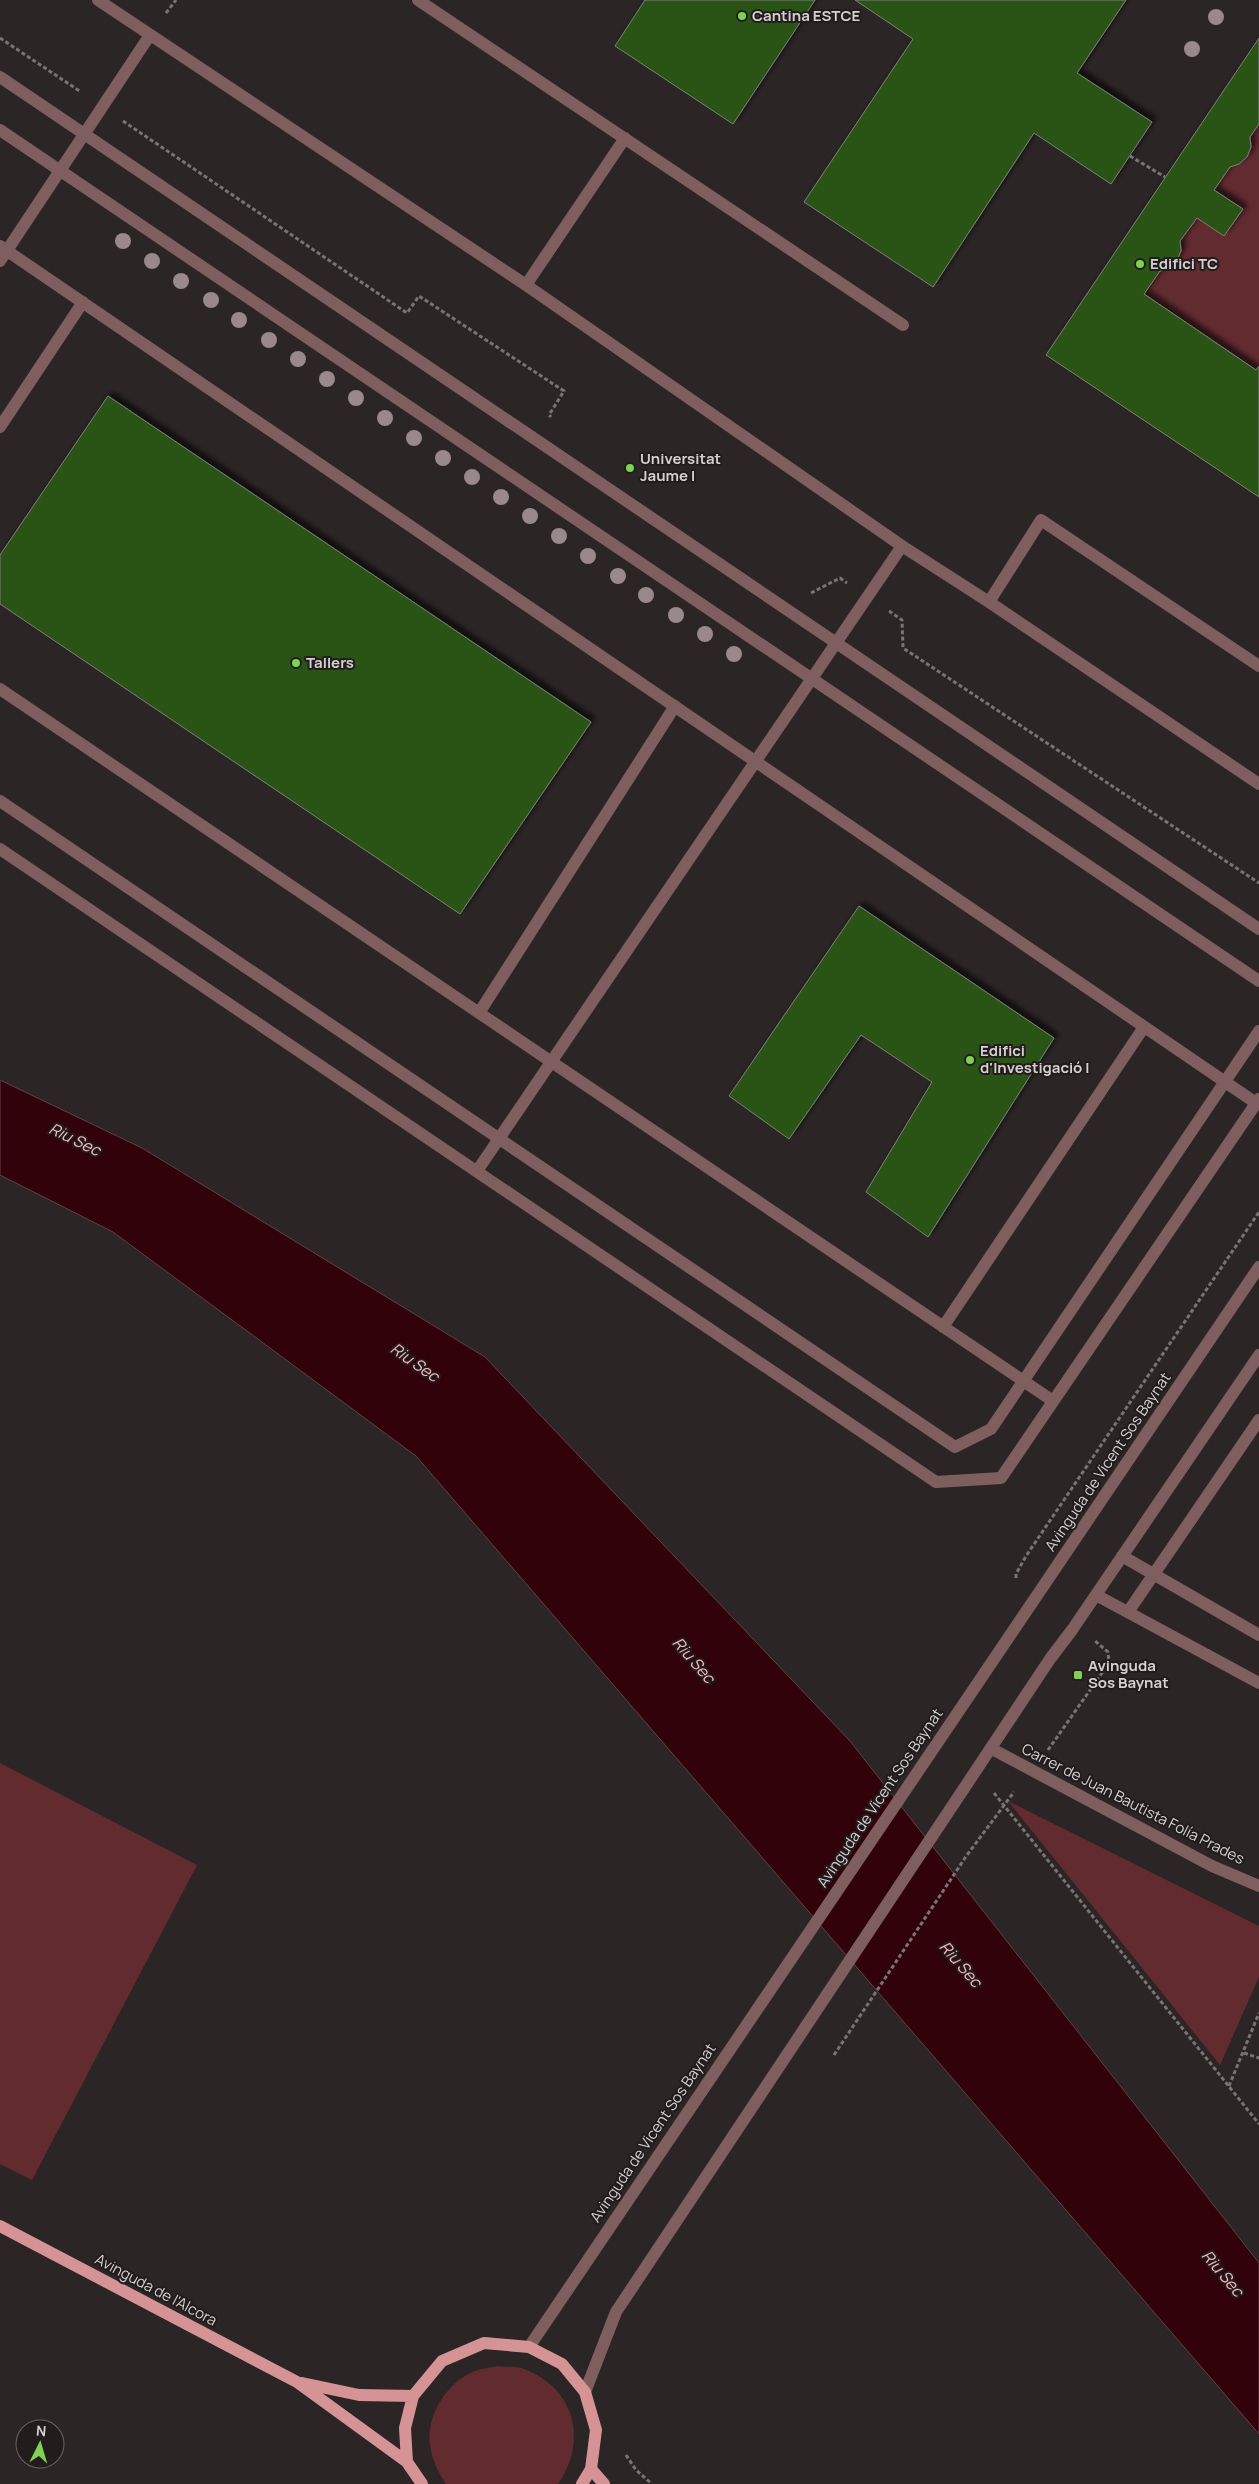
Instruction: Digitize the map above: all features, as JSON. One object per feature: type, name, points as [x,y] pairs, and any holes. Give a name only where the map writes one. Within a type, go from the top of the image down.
[{"type":"main road","name":"Avinguda de l'Alcora","points":[[0,2226],[297,2382],[406,2462]]},
{"type":"main road","points":[[422,2484],[406,2462],[404,2428],[413,2396],[442,2361],[484,2343],[530,2347],[562,2364],[585,2392],[596,2430],[591,2470],[582,2484]]},
{"type":"main road","name":"Avinguda de l'Alcora","points":[[297,2382],[359,2395],[413,2396]]},
{"type":"main road","points":[[591,2470],[604,2484]]},
{"type":"street","points":[[98,0],[526,285],[902,546],[989,602],[1259,784]]},
{"type":"street","points":[[418,0],[903,325]]},
{"type":"street","points":[[0,849],[936,1482],[1001,1478],[1258,1101],[1225,1082],[1144,1027],[83,302],[2,253],[60,171],[150,35]]},
{"type":"street","points":[[0,78],[1259,929]]},
{"type":"street","points":[[0,130],[1259,981]]},
{"type":"street","points":[[526,285],[625,138]]},
{"type":"street","points":[[0,427],[83,302]]},
{"type":"street","points":[[989,602],[1041,520],[1259,666]]},
{"type":"street","points":[[477,1171],[902,546]]},
{"type":"street","points":[[0,690],[1054,1401]]},
{"type":"street","points":[[479,1013],[675,706]]},
{"type":"street","points":[[0,801],[955,1447],[991,1429],[1259,1030]]},
{"type":"street","points":[[943,1327],[1144,1027]]},
{"type":"street","name":"Avinguda de Vicent Sos Baynat","points":[[530,2347],[1259,1268]]},
{"type":"street","points":[[585,2392],[616,2312],[1050,1660],[1259,1354]]},
{"type":"street","points":[[1128,1612],[1259,1420]]},
{"type":"street","points":[[1122,1556],[1259,1634]]},
{"type":"street","points":[[1096,1595],[1259,1683]]},
{"type":"street","name":"Carrer de Juan Bautista Folía Prades","points":[[992,1749],[1212,1866],[1259,1886]]},
{"type":"path","points":[[0,38],[185,165],[407,313],[419,296],[564,391],[549,415],[557,421]]},
{"type":"path","points":[[1130,156],[1166,178]]},
{"type":"path","points":[[804,588],[812,594],[840,578],[902,620],[903,648],[1259,883]]},
{"type":"path","points":[[1032,1602],[1017,1586],[1016,1574],[1026,1556],[1259,1212]]},
{"type":"path","points":[[834,2055],[967,1854],[1034,1771],[1109,1663],[1108,1652],[1100,1643],[1072,1630]]},
{"type":"path","points":[[977,1771],[1259,2124]]},
{"type":"path","points":[[1229,2086],[1259,2013]]},
{"type":"path","points":[[1244,2053],[1259,2058]]},
{"type":"path","points":[[626,2455],[636,2470],[652,2484]]},
{"type":"shaded area","points":[[1259,124],[1259,366],[1256,370],[1144,294],[1160,271],[1170,268],[1177,260],[1181,251],[1180,241],[1197,218],[1224,236],[1243,209],[1214,190],[1230,167],[1239,164],[1247,157],[1251,147],[1250,137]]},
{"type":"shaded area","points":[[0,1763],[197,1865],[32,2180],[0,2164]]},
{"type":"shaded area","points":[[1008,1801],[1259,1926],[1259,1977],[1220,2065]]},
{"type":"shaded area","points":[[497,2366],[521,2368],[541,2378],[555,2389],[565,2402],[574,2434],[573,2451],[558,2484],[446,2484],[438,2470],[430,2445],[431,2422],[435,2411],[447,2391],[465,2376],[478,2370]]},
{"type":"water","name":"Riu Sec","points":[[0,1080],[142,1148],[485,1357],[850,1741],[1259,2263],[1259,2434],[416,1456],[113,1232],[0,1175]]},
{"type":"building","points":[[645,0],[815,0],[733,124],[615,46]]},
{"type":"building","points":[[855,0],[1126,0],[1077,73],[1152,122],[1111,184],[1034,133],[933,287],[804,202],[913,39]]},
{"type":"building","name":"Edifici TC","points":[[1259,38],[1259,124],[1250,137],[1251,147],[1247,157],[1239,164],[1230,167],[1214,190],[1243,209],[1224,236],[1197,218],[1180,241],[1181,251],[1177,260],[1170,268],[1160,271],[1144,294],[1256,370],[1259,366],[1259,497],[1046,355]]},
{"type":"building","name":"Tallers","points":[[108,396],[591,722],[460,914],[0,604],[0,555]]},
{"type":"building","name":"Edifici d'Investigació I","points":[[859,906],[1054,1038],[928,1237],[866,1192],[932,1082],[861,1035],[789,1139],[729,1096]]},
{"type":"place","name":"Cantina ESTCE","points":[[742,16]]},
{"type":"place","name":"Edifici TC","points":[[1140,264]]},
{"type":"place","name":"Universitat Jaume I","points":[[630,468]]},
{"type":"place","name":"Tallers","points":[[296,663]]},
{"type":"place","name":"Edifici d'Investigació I","points":[[970,1060]]},
{"type":"place","name":"Avinguda Sos Baynat","points":[[1078,1675]]}]
